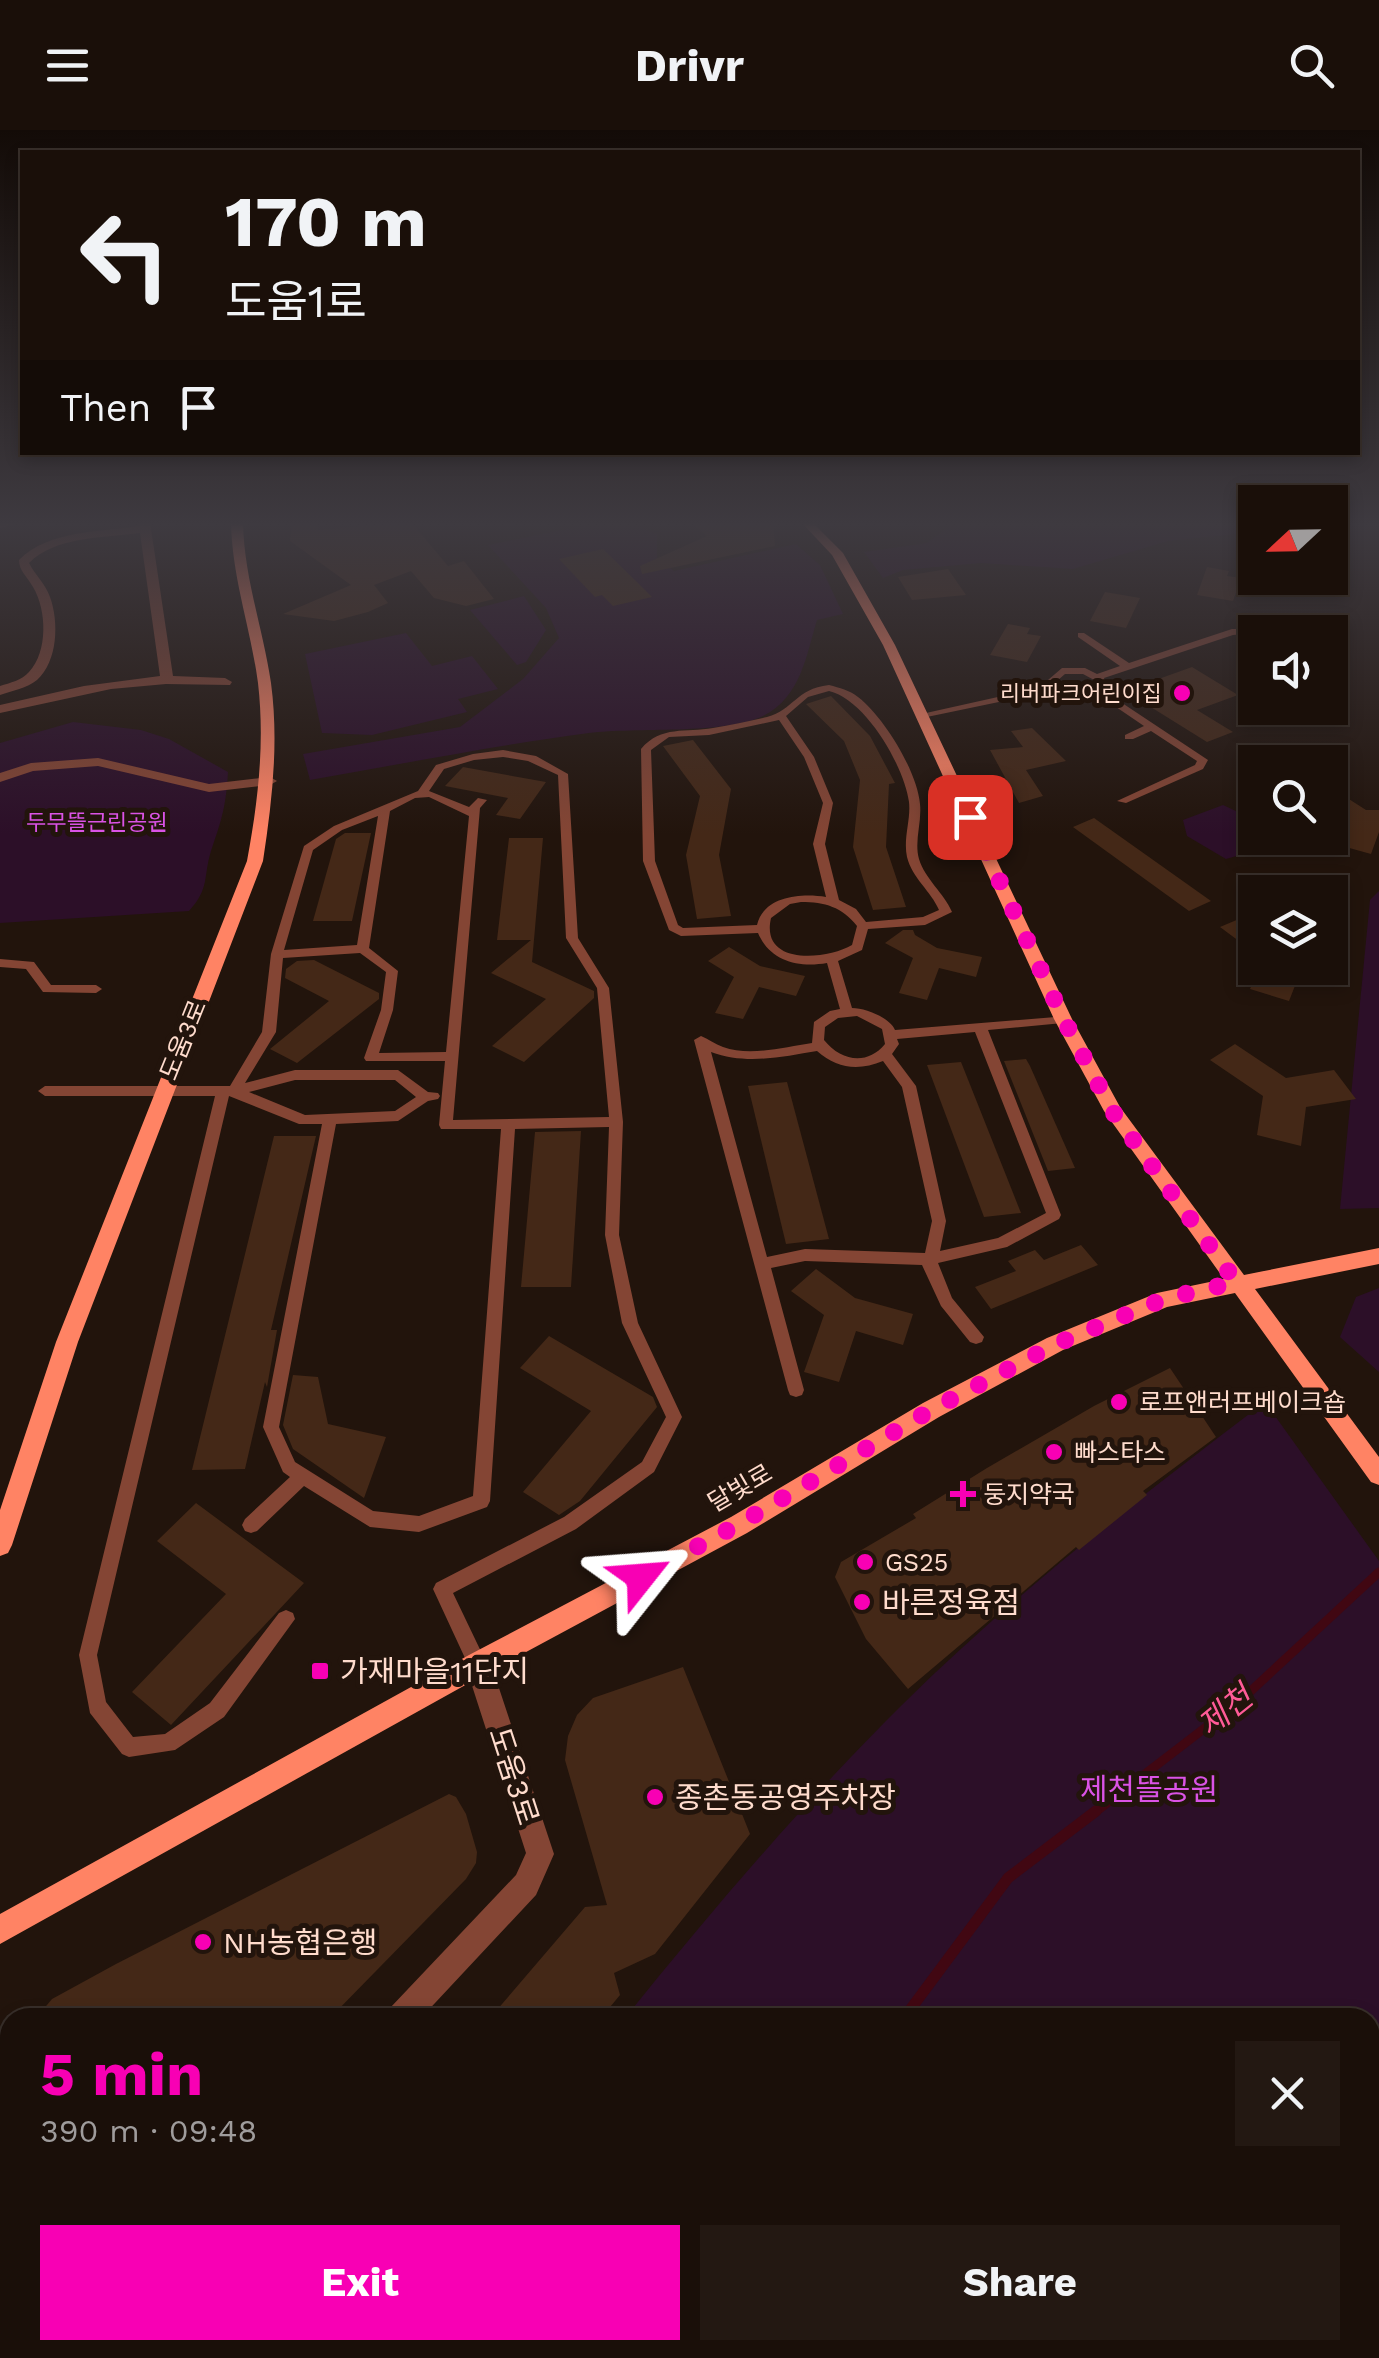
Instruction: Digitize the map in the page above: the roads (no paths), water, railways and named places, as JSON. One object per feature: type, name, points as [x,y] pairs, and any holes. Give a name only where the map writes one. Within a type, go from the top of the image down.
[{"type":"street","points":[[0,691],[30,678],[45,658],[46,626]]},
{"type":"street","points":[[159,626],[167,678]]},
{"type":"street","name":"도움3로","points":[[0,1544],[67,1342],[255,861],[270,780],[266,701],[251,626]]},
{"type":"street","points":[[878,626],[1063,1018],[1113,1112],[1379,1475]]},
{"type":"street","points":[[0,709],[97,684],[167,678],[225,682]]},
{"type":"street","points":[[0,778],[30,768],[98,762],[208,788],[270,780]]},
{"type":"street","name":"달빛로","points":[[0,1930],[739,1524],[931,1410],[1056,1344],[1164,1299],[1379,1256]]},
{"type":"street","name":"도움3로","points":[[409,2008],[526,1885],[540,1854],[478,1664]]},
{"type":"lane","points":[[1057,687],[1054,677],[1062,671],[1077,670],[1098,676],[1238,632]]},
{"type":"lane","points":[[1081,635],[1128,666]]},
{"type":"lane","points":[[1098,676],[1102,684],[1098,691]]},
{"type":"lane","points":[[922,715],[1057,687],[1079,694],[1098,691],[1200,756],[1203,764],[1122,801]]},
{"type":"lane","points":[[762,929],[681,932],[673,927],[649,861],[646,749],[654,738],[681,731],[709,732],[781,716],[802,694],[833,688],[846,690],[878,724],[914,799],[912,854],[920,878],[942,900],[946,912],[926,921],[863,926]]},
{"type":"lane","points":[[781,716],[809,757],[828,803],[820,844],[834,902]]},
{"type":"lane","points":[[1128,737],[1153,726]]},
{"type":"lane","points":[[423,792],[440,767],[508,752],[538,758],[563,774],[572,938],[603,988],[616,1122],[612,1236],[630,1322],[674,1417],[648,1467],[570,1523],[442,1590],[478,1664]]},
{"type":"lane","points":[[286,1620],[217,1710],[168,1743],[129,1747],[97,1706],[88,1655],[228,1092],[269,1032],[276,954],[308,848],[338,828],[385,810],[414,792],[423,792],[474,814]]},
{"type":"lane","points":[[482,800],[474,814],[446,1125],[616,1122]]},
{"type":"lane","points":[[363,949],[385,810]]},
{"type":"lane","points":[[818,898],[834,902],[857,916],[863,926],[858,947],[832,960],[816,962],[782,954],[770,946],[762,929],[765,916],[786,901],[818,898]]},
{"type":"lane","points":[[276,954],[363,949],[392,971],[387,1010],[371,1058],[450,1056]]},
{"type":"lane","points":[[832,960],[847,1012]]},
{"type":"lane","points":[[0,963],[30,965],[47,988],[96,989]]},
{"type":"lane","points":[[847,1012],[871,1015],[888,1027],[892,1035],[892,1044],[884,1055],[855,1064],[830,1057],[820,1046],[816,1032],[819,1025],[847,1012]]},
{"type":"lane","points":[[892,1035],[1063,1018]]},
{"type":"lane","points":[[761,1264],[804,1255],[931,1259],[1002,1243],[1054,1215],[980,1026]]},
{"type":"lane","points":[[796,1390],[701,1040],[711,1050],[756,1055],[820,1046]]},
{"type":"lane","points":[[884,1055],[909,1086],[939,1221],[930,1265],[946,1302],[976,1337]]},
{"type":"lane","points":[[45,1090],[228,1092],[295,1075],[398,1075],[425,1097]]},
{"type":"lane","points":[[228,1092],[304,1120],[398,1116],[425,1097],[446,1096]]},
{"type":"lane","points":[[330,1118],[272,1427],[289,1467],[370,1519],[419,1524],[480,1500],[508,1124]]},
{"type":"lane","points":[[251,1525],[304,1476]]},
{"type":"waterway","name":"제천","points":[[1093,1814],[1240,1701],[1379,1572]]},
{"type":"waterway","name":"제천","points":[[911,2008],[1008,1878],[1096,1811]]},
{"type":"place","name":"리버파크어린이집","points":[[1182,693]]},
{"type":"place","name":"로프앤러프베이크숍","points":[[1119,1402]]},
{"type":"place","name":"빠스타스","points":[[1054,1452]]},
{"type":"place","name":"둥지약국","points":[[963,1494]]},
{"type":"place","name":"GS25","points":[[865,1562]]},
{"type":"place","name":"바른정육점","points":[[862,1602]]},
{"type":"place","name":"가재마을11단지","points":[[320,1671]]},
{"type":"place","name":"종촌동공영주차장","points":[[655,1797]]},
{"type":"place","name":"NH농협은행","points":[[203,1942]]},
{"type":"park label","name":"두무뜰근린공원","points":[[97,822]]},
{"type":"park label","name":"제천뜰공원","points":[[1149,1789]]}]
